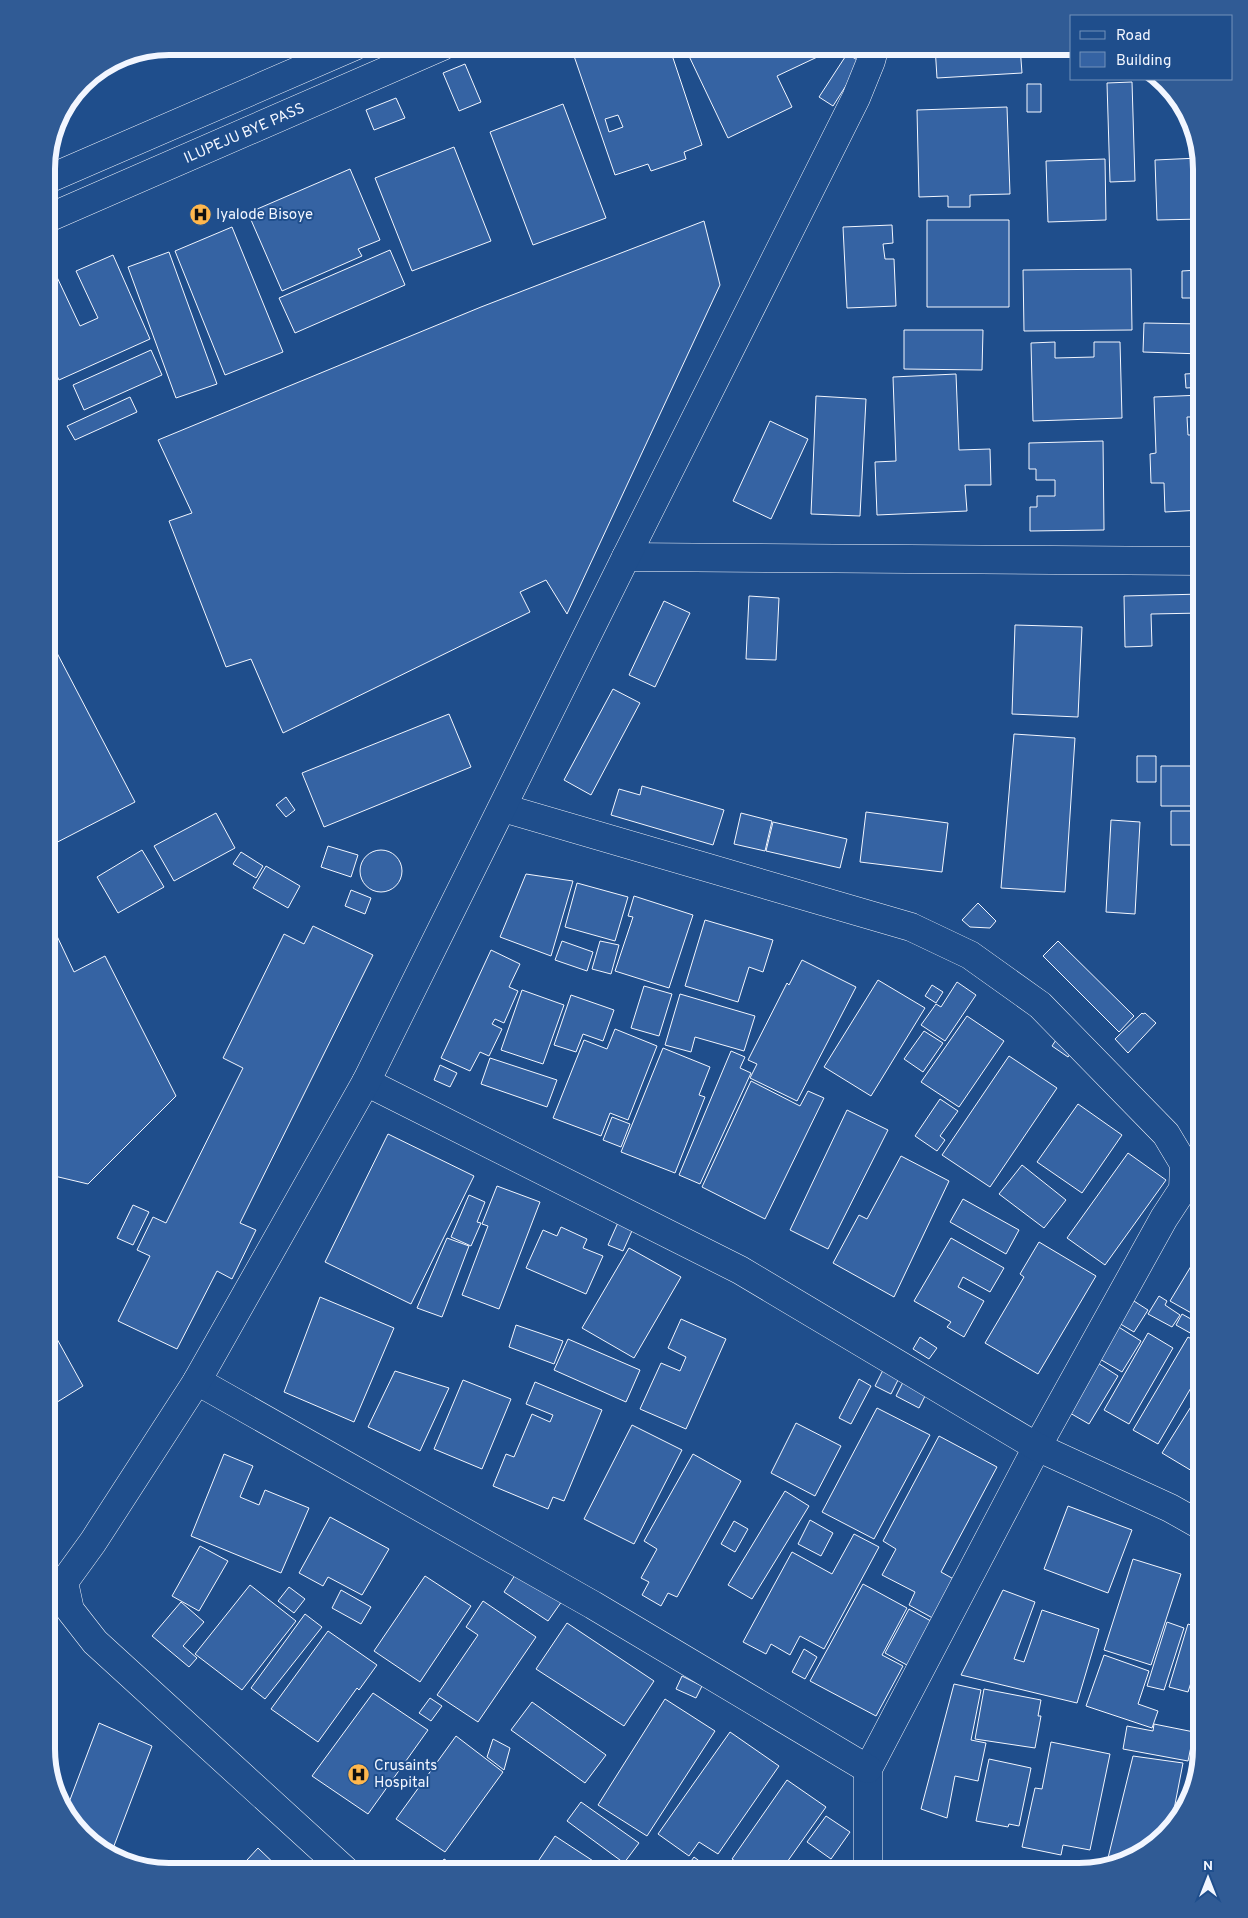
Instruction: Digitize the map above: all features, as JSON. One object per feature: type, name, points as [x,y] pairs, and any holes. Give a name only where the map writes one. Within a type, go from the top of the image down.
[{"type":"street","points":[[55,176],[335,55]]},
{"type":"street","name":"ILUPEJU BYE PASS","points":[[55,215],[422,55]]},
{"type":"street","points":[[337,1863],[96,1642],[70,1610],[64,1582],[93,1542],[197,1381],[366,1082],[856,98],[873,55]]},
{"type":"street","points":[[626,557],[1193,561]]},
{"type":"street","points":[[503,808],[911,927],[970,955],[1040,1005],[1166,1134],[1184,1164],[1183,1189],[1164,1218],[1037,1447],[868,1769],[868,1863]]},
{"type":"street","points":[[366,1082],[740,1270],[1037,1447],[1170,1508],[1193,1521]]},
{"type":"street","points":[[197,1381],[593,1605],[868,1769]]},
{"type":"building","points":[[672,55],[702,145],[684,152],[686,159],[651,171],[648,164],[615,175],[574,56]],"holes":[[[618,115],[623,127],[609,132],[605,119]]]},
{"type":"building","points":[[688,55],[822,55],[777,76],[792,107],[728,138]]},
{"type":"building","points":[[846,55],[861,62],[833,106],[819,97]]},
{"type":"building","points":[[936,55],[1021,55],[1022,73],[937,78]]},
{"type":"building","points":[[465,64],[481,102],[459,111],[443,73]]},
{"type":"building","points":[[1132,82],[1135,181],[1110,182],[1107,83]]},
{"type":"building","points":[[1027,84],[1041,84],[1041,112],[1027,112]]},
{"type":"building","points":[[396,98],[405,118],[374,130],[366,110]]},
{"type":"building","points":[[563,104],[606,218],[533,245],[490,132]]},
{"type":"building","points":[[1007,107],[1010,194],[970,195],[970,207],[948,207],[948,196],[919,197],[917,110]]},
{"type":"building","points":[[454,147],[491,241],[412,271],[375,178]]},
{"type":"building","points":[[1192,158],[1193,219],[1157,220],[1155,160]]},
{"type":"building","points":[[1105,159],[1106,220],[1048,222],[1046,161]]},
{"type":"building","points":[[350,169],[380,240],[358,249],[362,256],[282,291],[248,213]]},
{"type":"building","points":[[927,220],[1009,220],[1009,307],[927,307]]},
{"type":"building","points":[[704,221],[720,285],[567,614],[546,580],[520,592],[530,612],[283,733],[251,659],[226,667],[169,521],[192,513],[158,440],[481,307]]},
{"type":"building","points":[[892,225],[893,243],[883,244],[885,259],[894,259],[896,306],[847,308],[843,227]]},
{"type":"building","points":[[232,227],[283,352],[225,375],[175,251]]},
{"type":"building","points":[[390,250],[405,285],[295,333],[279,298]]},
{"type":"building","points":[[169,252],[217,384],[176,398],[128,267]]},
{"type":"building","points":[[113,255],[150,339],[59,380],[55,372],[55,276],[80,326],[98,318],[76,271]]},
{"type":"building","points":[[1131,269],[1132,330],[1024,331],[1023,270]]},
{"type":"building","points":[[1193,270],[1193,298],[1182,298],[1182,271]]},
{"type":"building","points":[[1144,323],[1193,324],[1193,354],[1143,352]]},
{"type":"building","points":[[904,330],[983,330],[982,370],[904,369]]},
{"type":"building","points":[[1055,342],[1055,358],[1094,357],[1094,342],[1120,342],[1122,418],[1033,421],[1031,343]]},
{"type":"building","points":[[151,350],[162,375],[84,410],[73,385]]},
{"type":"building","points":[[956,374],[959,450],[990,449],[991,485],[965,485],[967,511],[877,515],[875,462],[896,461],[893,377]]},
{"type":"building","points":[[1185,374],[1193,374],[1193,388],[1186,388]]},
{"type":"building","points":[[1193,395],[1193,417],[1187,417],[1188,435],[1193,435],[1193,510],[1165,512],[1164,483],[1151,483],[1150,454],[1156,453],[1154,397]]},
{"type":"building","points":[[816,396],[866,399],[860,516],[811,514]]},
{"type":"building","points":[[130,397],[137,412],[75,440],[67,426]]},
{"type":"building","points":[[770,421],[808,439],[771,519],[733,501]]},
{"type":"building","points":[[1103,441],[1104,530],[1030,531],[1030,507],[1037,507],[1037,496],[1055,496],[1055,480],[1036,480],[1036,469],[1029,469],[1029,443]]},
{"type":"building","points":[[1193,594],[1193,613],[1151,614],[1152,646],[1125,647],[1124,596]]},
{"type":"building","points":[[749,596],[779,598],[776,660],[746,659]]},
{"type":"building","points":[[664,601],[690,613],[655,687],[629,675]]},
{"type":"building","points":[[1015,625],[1082,627],[1078,717],[1012,714]]},
{"type":"building","points":[[55,649],[135,802],[55,843]]},
{"type":"building","points":[[613,689],[640,703],[591,795],[564,780]]},
{"type":"building","points":[[449,714],[471,767],[324,827],[302,773]]},
{"type":"building","points":[[1014,734],[1075,738],[1065,892],[1001,888]]},
{"type":"building","points":[[1137,756],[1156,756],[1156,782],[1137,782]]},
{"type":"building","points":[[1161,766],[1193,766],[1193,806],[1161,806]]},
{"type":"building","points":[[642,786],[724,810],[713,845],[611,815],[619,789],[640,795]]},
{"type":"building","points":[[286,797],[295,810],[286,817],[276,805]]},
{"type":"building","points":[[1171,811],[1193,811],[1193,845],[1171,845]]},
{"type":"building","points":[[866,812],[948,823],[942,872],[860,862]]},
{"type":"building","points":[[216,813],[235,848],[174,881],[154,846]]},
{"type":"building","points":[[741,813],[772,821],[765,851],[734,844]]},
{"type":"building","points":[[1111,820],[1140,822],[1135,914],[1106,912]]},
{"type":"building","points":[[773,822],[847,839],[840,868],[766,851]]},
{"type":"building","points":[[328,846],[358,855],[351,877],[321,867]]},
{"type":"building","points":[[142,850],[164,887],[118,913],[97,877]]},
{"type":"building","points":[[385,850],[393,853],[399,859],[402,871],[399,883],[393,889],[377,892],[369,889],[363,883],[360,867],[363,859],[369,853]]},
{"type":"building","points":[[241,852],[263,866],[256,878],[233,864]]},
{"type":"building","points":[[266,866],[300,886],[288,908],[253,888]]},
{"type":"building","points":[[526,874],[573,881],[551,956],[500,937]]},
{"type":"building","points":[[577,883],[628,897],[615,941],[565,927]]},
{"type":"building","points":[[351,890],[371,898],[365,914],[345,906]]},
{"type":"building","points":[[634,896],[693,915],[669,988],[615,971],[633,917],[628,916]]},
{"type":"building","points":[[978,903],[996,921],[990,928],[970,927],[962,920]]},
{"type":"building","points":[[705,920],[773,940],[763,972],[749,967],[738,1002],[685,986]]},
{"type":"building","points":[[313,926],[373,955],[240,1223],[256,1230],[232,1279],[217,1271],[177,1349],[118,1321],[150,1256],[137,1250],[153,1217],[166,1223],[243,1068],[223,1058],[284,934],[304,944]]},
{"type":"building","points":[[55,932],[74,972],[105,956],[176,1096],[88,1184],[55,1176]]},
{"type":"building","points":[[562,941],[593,952],[587,971],[555,960]]},
{"type":"building","points":[[600,941],[619,945],[611,974],[592,969]]},
{"type":"building","points":[[1058,941],[1134,1016],[1119,1032],[1043,956]]},
{"type":"building","points":[[491,950],[520,964],[509,987],[518,991],[504,1023],[495,1019],[492,1024],[502,1029],[489,1056],[480,1052],[470,1071],[441,1058]]},
{"type":"building","points":[[802,960],[856,987],[797,1101],[750,1078],[757,1064],[748,1060],[787,983],[789,985]]},
{"type":"building","points":[[878,980],[925,1008],[871,1096],[824,1067]]},
{"type":"building","points":[[957,982],[976,995],[945,1041],[921,1025],[936,1004],[941,1007]]},
{"type":"building","points":[[932,985],[943,992],[936,1003],[925,996]]},
{"type":"building","points":[[644,986],[672,994],[659,1036],[631,1028]]},
{"type":"building","points":[[522,990],[564,1005],[543,1064],[501,1050]]},
{"type":"building","points":[[680,994],[755,1016],[744,1051],[695,1037],[691,1052],[665,1045]]},
{"type":"building","points":[[571,995],[614,1010],[603,1041],[583,1034],[576,1052],[554,1045]]},
{"type":"building","points":[[1142,1013],[1145,1013],[1156,1023],[1128,1053],[1115,1039]]},
{"type":"building","points":[[967,1016],[1004,1041],[959,1107],[921,1082]]},
{"type":"building","points":[[615,1029],[657,1046],[628,1120],[610,1113],[601,1136],[553,1118],[584,1040],[607,1049]]},
{"type":"building","points":[[924,1031],[943,1043],[923,1072],[904,1059]]},
{"type":"building","points":[[1060,1034],[1076,1046],[1068,1057],[1052,1046]]},
{"type":"building","points":[[663,1048],[710,1067],[699,1095],[705,1097],[675,1173],[621,1152]]},
{"type":"building","points":[[731,1051],[745,1057],[740,1068],[751,1073],[700,1184],[679,1175]]},
{"type":"building","points":[[1009,1056],[1057,1088],[990,1187],[942,1155]]},
{"type":"building","points":[[490,1058],[557,1080],[547,1107],[481,1084]]},
{"type":"building","points":[[440,1065],[457,1073],[450,1087],[434,1080]]},
{"type":"building","points":[[751,1081],[800,1106],[808,1091],[824,1098],[765,1219],[702,1187]]},
{"type":"building","points":[[940,1099],[958,1111],[940,1136],[945,1140],[937,1151],[915,1136]]},
{"type":"building","points":[[1078,1104],[1122,1135],[1082,1193],[1037,1162]]},
{"type":"building","points":[[847,1110],[888,1130],[828,1249],[790,1230]]},
{"type":"building","points":[[612,1117],[630,1124],[621,1147],[603,1140]]},
{"type":"building","points":[[388,1134],[474,1176],[411,1304],[325,1262]]},
{"type":"building","points":[[1128,1153],[1166,1180],[1105,1265],[1067,1238]]},
{"type":"building","points":[[901,1156],[949,1181],[894,1297],[833,1263],[859,1215],[867,1219]]},
{"type":"building","points":[[1022,1165],[1066,1200],[1044,1228],[999,1194]]},
{"type":"building","points":[[497,1186],[540,1202],[499,1309],[462,1295],[488,1226],[482,1224]]},
{"type":"building","points":[[469,1195],[485,1202],[477,1222],[481,1223],[471,1246],[451,1237]]},
{"type":"building","points":[[963,1199],[1019,1230],[1006,1254],[950,1222]]},
{"type":"building","points":[[133,1205],[149,1212],[133,1245],[117,1238]]},
{"type":"building","points":[[620,1218],[635,1224],[623,1251],[608,1245]]},
{"type":"building","points":[[561,1227],[587,1239],[583,1248],[603,1256],[586,1294],[526,1268],[543,1230],[557,1236]]},
{"type":"building","points":[[447,1238],[469,1246],[442,1317],[417,1308]]},
{"type":"building","points":[[951,1238],[1004,1268],[990,1292],[963,1277],[958,1287],[984,1301],[964,1337],[947,1327],[951,1322],[914,1301]]},
{"type":"building","points":[[1039,1242],[1096,1276],[1038,1374],[985,1343],[1024,1277],[1020,1274]]},
{"type":"building","points":[[629,1248],[681,1277],[634,1358],[582,1328]]},
{"type":"building","points":[[1193,1263],[1193,1314],[1170,1301]]},
{"type":"building","points":[[1126,1296],[1148,1310],[1134,1332],[1112,1319]]},
{"type":"building","points":[[1159,1296],[1167,1301],[1165,1305],[1180,1315],[1172,1327],[1148,1314]]},
{"type":"building","points":[[320,1297],[394,1328],[354,1422],[284,1392]]},
{"type":"building","points":[[1182,1314],[1193,1320],[1193,1332],[1192,1334],[1176,1325]]},
{"type":"building","points":[[681,1319],[726,1339],[686,1429],[640,1409],[661,1363],[680,1371],[686,1357],[668,1348]]},
{"type":"building","points":[[516,1325],[563,1341],[554,1364],[509,1347]]},
{"type":"building","points":[[1117,1326],[1141,1341],[1122,1372],[1098,1358]]},
{"type":"building","points":[[1148,1333],[1173,1348],[1129,1424],[1104,1410]]},
{"type":"building","points":[[55,1335],[83,1386],[55,1403]]},
{"type":"building","points":[[920,1337],[937,1348],[929,1359],[913,1349]]},
{"type":"building","points":[[1188,1337],[1193,1340],[1193,1384],[1158,1444],[1133,1430]]},
{"type":"building","points":[[568,1339],[640,1370],[626,1402],[554,1370]]},
{"type":"building","points":[[1093,1360],[1118,1376],[1089,1424],[1063,1409]]},
{"type":"building","points":[[883,1370],[899,1378],[891,1394],[875,1386]]},
{"type":"building","points":[[395,1371],[449,1388],[420,1451],[368,1427]]},
{"type":"building","points":[[859,1379],[871,1386],[851,1424],[839,1418]]},
{"type":"building","points":[[463,1380],[511,1399],[482,1469],[434,1449]]},
{"type":"building","points":[[904,1380],[927,1392],[919,1408],[896,1396]]},
{"type":"building","points":[[535,1382],[602,1410],[564,1501],[553,1497],[548,1509],[493,1486],[506,1454],[514,1457],[532,1414],[550,1422],[553,1415],[526,1404]]},
{"type":"building","points":[[1193,1403],[1193,1472],[1162,1453]]},
{"type":"building","points":[[877,1408],[930,1435],[874,1539],[822,1512]]},
{"type":"building","points":[[796,1423],[841,1446],[815,1496],[771,1473]]},
{"type":"building","points":[[632,1425],[682,1450],[634,1544],[584,1519]]},
{"type":"building","points":[[939,1436],[997,1467],[941,1572],[959,1582],[938,1621],[909,1605],[915,1592],[882,1575],[896,1549],[883,1541]]},
{"type":"building","points":[[224,1454],[253,1466],[240,1497],[259,1505],[265,1490],[309,1508],[281,1573],[191,1536]]},
{"type":"building","points":[[693,1454],[741,1481],[677,1597],[668,1593],[661,1606],[642,1595],[649,1582],[641,1578],[657,1549],[644,1541]]},
{"type":"building","points":[[785,1491],[809,1506],[752,1599],[728,1585]]},
{"type":"building","points":[[1068,1506],[1132,1530],[1108,1593],[1044,1569]]},
{"type":"building","points":[[330,1517],[389,1549],[362,1595],[328,1577],[323,1586],[299,1573]]},
{"type":"building","points":[[810,1520],[833,1533],[821,1556],[798,1544]]},
{"type":"building","points":[[734,1521],[748,1529],[735,1552],[721,1544]]},
{"type":"building","points":[[854,1534],[879,1547],[824,1649],[800,1636],[790,1655],[771,1644],[766,1654],[743,1642],[792,1552],[832,1574]]},
{"type":"building","points":[[200,1546],[228,1561],[199,1611],[172,1596]]},
{"type":"building","points":[[1133,1559],[1181,1574],[1151,1665],[1104,1650]]},
{"type":"building","points":[[517,1572],[562,1601],[548,1621],[504,1592]]},
{"type":"building","points":[[425,1576],[471,1606],[420,1682],[374,1651]]},
{"type":"building","points":[[863,1584],[907,1608],[882,1655],[903,1666],[876,1716],[810,1681]]},
{"type":"building","points":[[250,1585],[296,1621],[242,1690],[195,1654]]},
{"type":"building","points":[[289,1587],[305,1599],[294,1613],[278,1601]]},
{"type":"building","points":[[341,1590],[371,1607],[361,1624],[332,1608]]},
{"type":"building","points":[[1003,1590],[1035,1602],[1014,1659],[1024,1662],[1042,1610],[1099,1629],[1077,1703],[961,1675]]},
{"type":"building","points":[[483,1601],[536,1637],[478,1722],[437,1695],[478,1635],[466,1627]]},
{"type":"building","points":[[181,1602],[204,1622],[183,1646],[197,1658],[189,1667],[152,1636]]},
{"type":"building","points":[[909,1609],[940,1626],[916,1670],[885,1653]]},
{"type":"building","points":[[305,1614],[322,1627],[265,1699],[251,1688]]},
{"type":"building","points":[[1167,1622],[1184,1628],[1164,1690],[1147,1686]]},
{"type":"building","points":[[567,1623],[654,1681],[624,1726],[536,1669]]},
{"type":"building","points":[[1188,1624],[1193,1626],[1193,1676],[1188,1692],[1169,1687]]},
{"type":"building","points":[[328,1631],[377,1665],[359,1690],[357,1688],[318,1742],[271,1709]]},
{"type":"building","points":[[804,1649],[817,1657],[805,1679],[792,1672]]},
{"type":"building","points":[[1104,1655],[1149,1671],[1138,1704],[1158,1711],[1152,1728],[1086,1706]]},
{"type":"building","points":[[682,1676],[702,1686],[696,1698],[676,1689]]},
{"type":"building","points":[[954,1684],[981,1690],[971,1740],[986,1743],[978,1781],[955,1776],[947,1818],[921,1809]]},
{"type":"building","points":[[984,1689],[1041,1700],[1038,1716],[1041,1716],[1035,1748],[975,1739]]},
{"type":"building","points":[[373,1693],[428,1730],[368,1814],[312,1776]]},
{"type":"building","points":[[430,1698],[442,1706],[431,1721],[419,1713]]},
{"type":"building","points":[[665,1699],[715,1731],[647,1836],[598,1805]]},
{"type":"building","points":[[532,1702],[606,1755],[585,1783],[511,1730]]},
{"type":"building","points":[[99,1723],[152,1746],[113,1848],[94,1835],[83,1824],[69,1803]]},
{"type":"building","points":[[1154,1724],[1193,1732],[1188,1761],[1123,1749],[1127,1726],[1153,1731]]},
{"type":"building","points":[[730,1732],[779,1766],[718,1854],[699,1842],[689,1856],[658,1834]]},
{"type":"building","points":[[456,1736],[503,1772],[445,1852],[396,1819]]},
{"type":"building","points":[[493,1739],[510,1748],[504,1770],[487,1757]]},
{"type":"building","points":[[1051,1742],[1110,1754],[1090,1850],[1063,1845],[1061,1855],[1022,1847],[1035,1788],[1042,1789]]},
{"type":"building","points":[[1133,1756],[1183,1763],[1174,1812],[1160,1830],[1136,1848],[1108,1859]]},
{"type":"building","points":[[989,1759],[1031,1768],[1019,1826],[1009,1824],[1008,1827],[976,1821]]},
{"type":"building","points":[[787,1780],[826,1807],[786,1863],[738,1863],[732,1859]]},
{"type":"building","points":[[581,1802],[639,1843],[624,1863],[567,1821]]},
{"type":"building","points":[[826,1816],[850,1832],[831,1859],[807,1842]]},
{"type":"building","points":[[555,1836],[596,1863],[537,1863]]},
{"type":"building","points":[[258,1848],[274,1863],[244,1863]]},
{"type":"building","points":[[694,1857],[702,1863],[690,1863]]},
{"type":"building","points":[[444,1859],[451,1863],[442,1863]]},
{"type":"place","name":"Iyalode Bisoye","points":[[200,214]]},
{"type":"place","name":"Crusaints Hospital","points":[[358,1774]]}]
